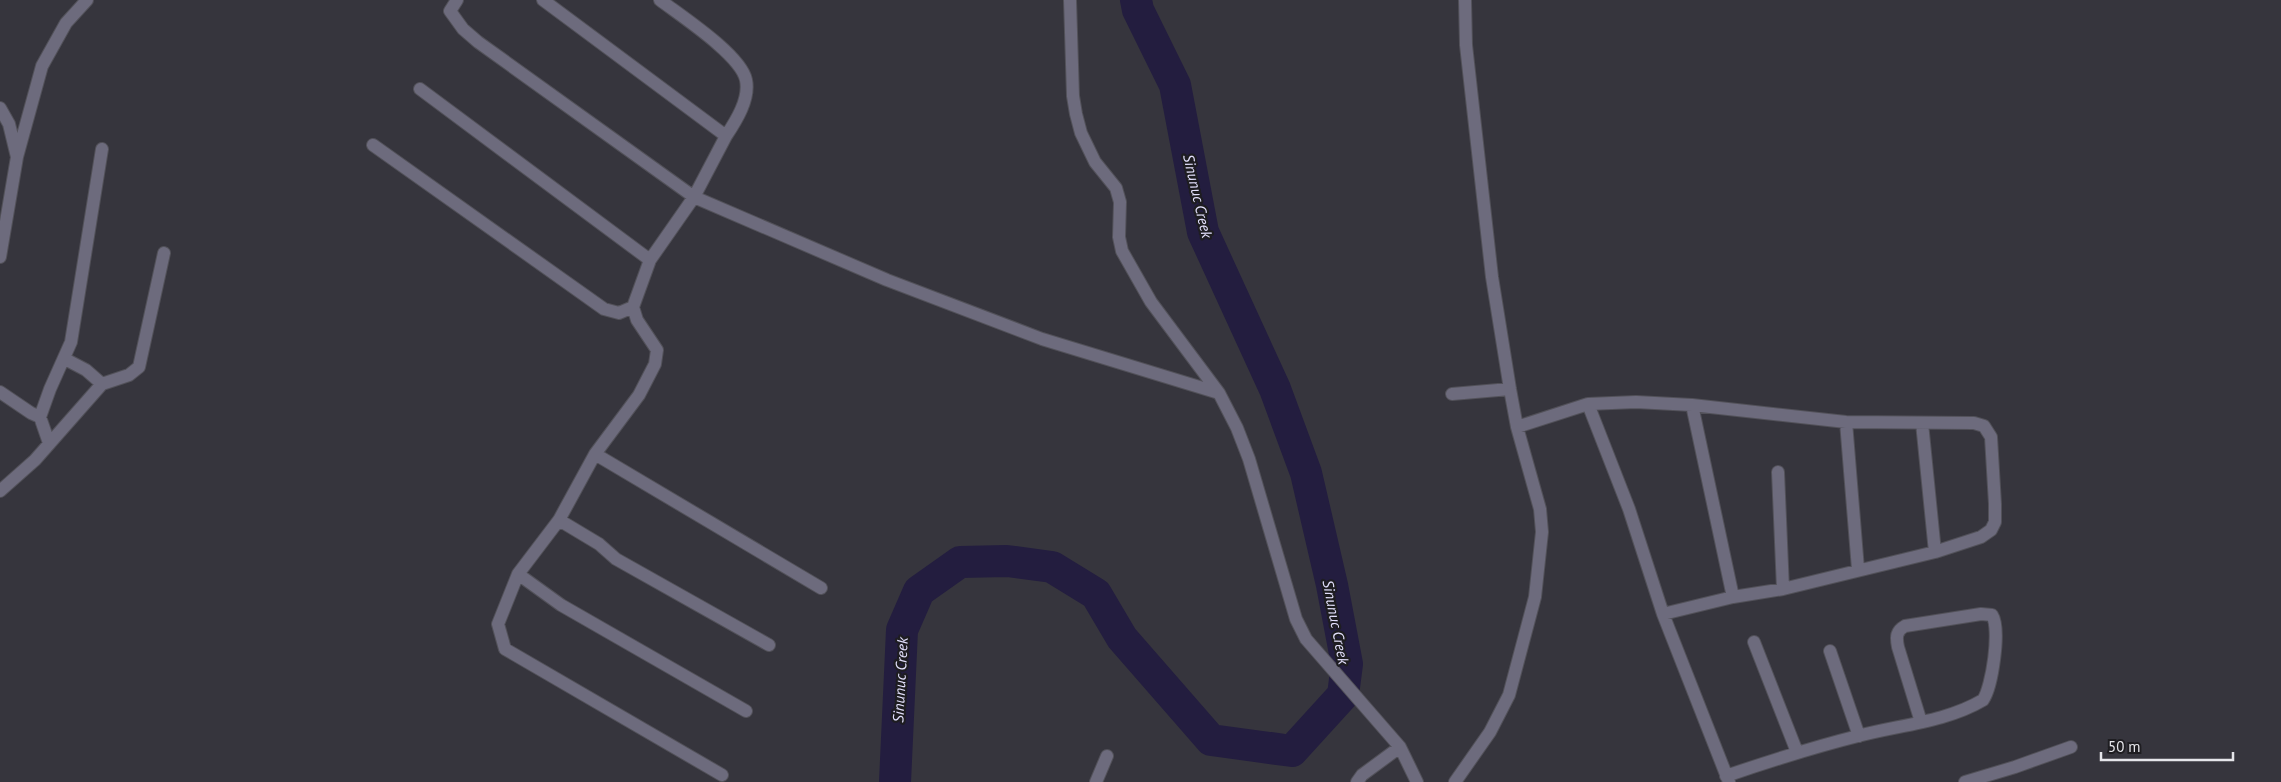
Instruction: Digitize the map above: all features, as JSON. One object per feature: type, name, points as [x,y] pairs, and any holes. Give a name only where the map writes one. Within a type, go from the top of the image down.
[{"type":"street","points":[[0,257],[17,157],[42,66],[66,22],[86,0]]},
{"type":"street","points":[[456,0],[450,11],[463,29],[478,42],[694,197],[886,280],[1042,339],[1219,393]]},
{"type":"street","points":[[543,0],[726,136]]},
{"type":"street","points":[[660,0],[720,46],[740,65],[746,80],[744,99],[737,119],[694,197],[650,260],[633,307],[636,320],[657,350],[655,364],[639,395],[595,454],[559,520],[518,574],[498,624],[505,649],[722,775]]},
{"type":"street","points":[[1070,0],[1073,88],[1076,114],[1081,133],[1094,162],[1116,188],[1120,202],[1119,236],[1122,251],[1151,302],[1219,393],[1237,428],[1249,459],[1296,619],[1306,639],[1400,747],[1417,782]]},
{"type":"street","points":[[1455,782],[1490,732],[1509,696],[1535,597],[1542,532],[1540,508],[1518,427],[1510,389],[1492,277],[1468,64],[1466,0]]},
{"type":"street","points":[[420,89],[650,260]]},
{"type":"street","points":[[0,108],[8,124],[17,157]]},
{"type":"street","points":[[373,145],[604,309],[619,313],[633,307]]},
{"type":"street","points":[[49,443],[40,417],[50,389],[72,342],[102,149]]},
{"type":"street","points":[[0,491],[35,460],[102,384],[129,375],[138,367],[164,253]]},
{"type":"street","points":[[65,359],[86,370],[102,384]]},
{"type":"street","points":[[1452,394],[1510,389]]},
{"type":"street","points":[[0,392],[31,414],[40,417]]},
{"type":"street","points":[[1518,427],[1588,404],[1636,402],[1692,405],[1846,422],[1974,423],[1984,426],[1991,437],[1996,504],[1995,522],[1991,530],[1981,537],[1935,552],[1783,590],[1732,597],[1663,614]]},
{"type":"street","points":[[1588,404],[1629,509],[1663,614],[1728,779],[1797,752],[1921,722],[1954,713],[1983,700],[1989,687],[1994,657],[1996,624],[1992,615],[1981,614],[1905,626],[1899,629],[1897,634],[1898,647],[1921,722]]},
{"type":"street","points":[[1692,405],[1732,597]]},
{"type":"street","points":[[1846,422],[1858,570]]},
{"type":"street","points":[[1922,424],[1935,552]]},
{"type":"street","points":[[595,454],[821,588]]},
{"type":"street","points":[[1778,472],[1783,590]]},
{"type":"street","points":[[559,520],[599,544],[616,560],[770,645]]},
{"type":"street","points":[[518,574],[561,605],[746,711]]},
{"type":"street","points":[[1754,642],[1797,752]]},
{"type":"street","points":[[1830,651],[1859,736]]},
{"type":"street","points":[[1357,782],[1362,775],[1400,747]]},
{"type":"street","points":[[1965,782],[2016,767],[2071,747]]},
{"type":"street","points":[[1096,782],[1107,756]]},
{"type":"waterway","name":"Sinunuc Creek","points":[[895,782],[902,630],[919,591],[960,562],[1007,561],[1052,567],[1096,594],[1122,638],[1211,740],[1292,751],[1343,695],[1347,664],[1332,585],[1306,473],[1275,389],[1203,232],[1175,85],[1138,10],[1136,0]]}]
